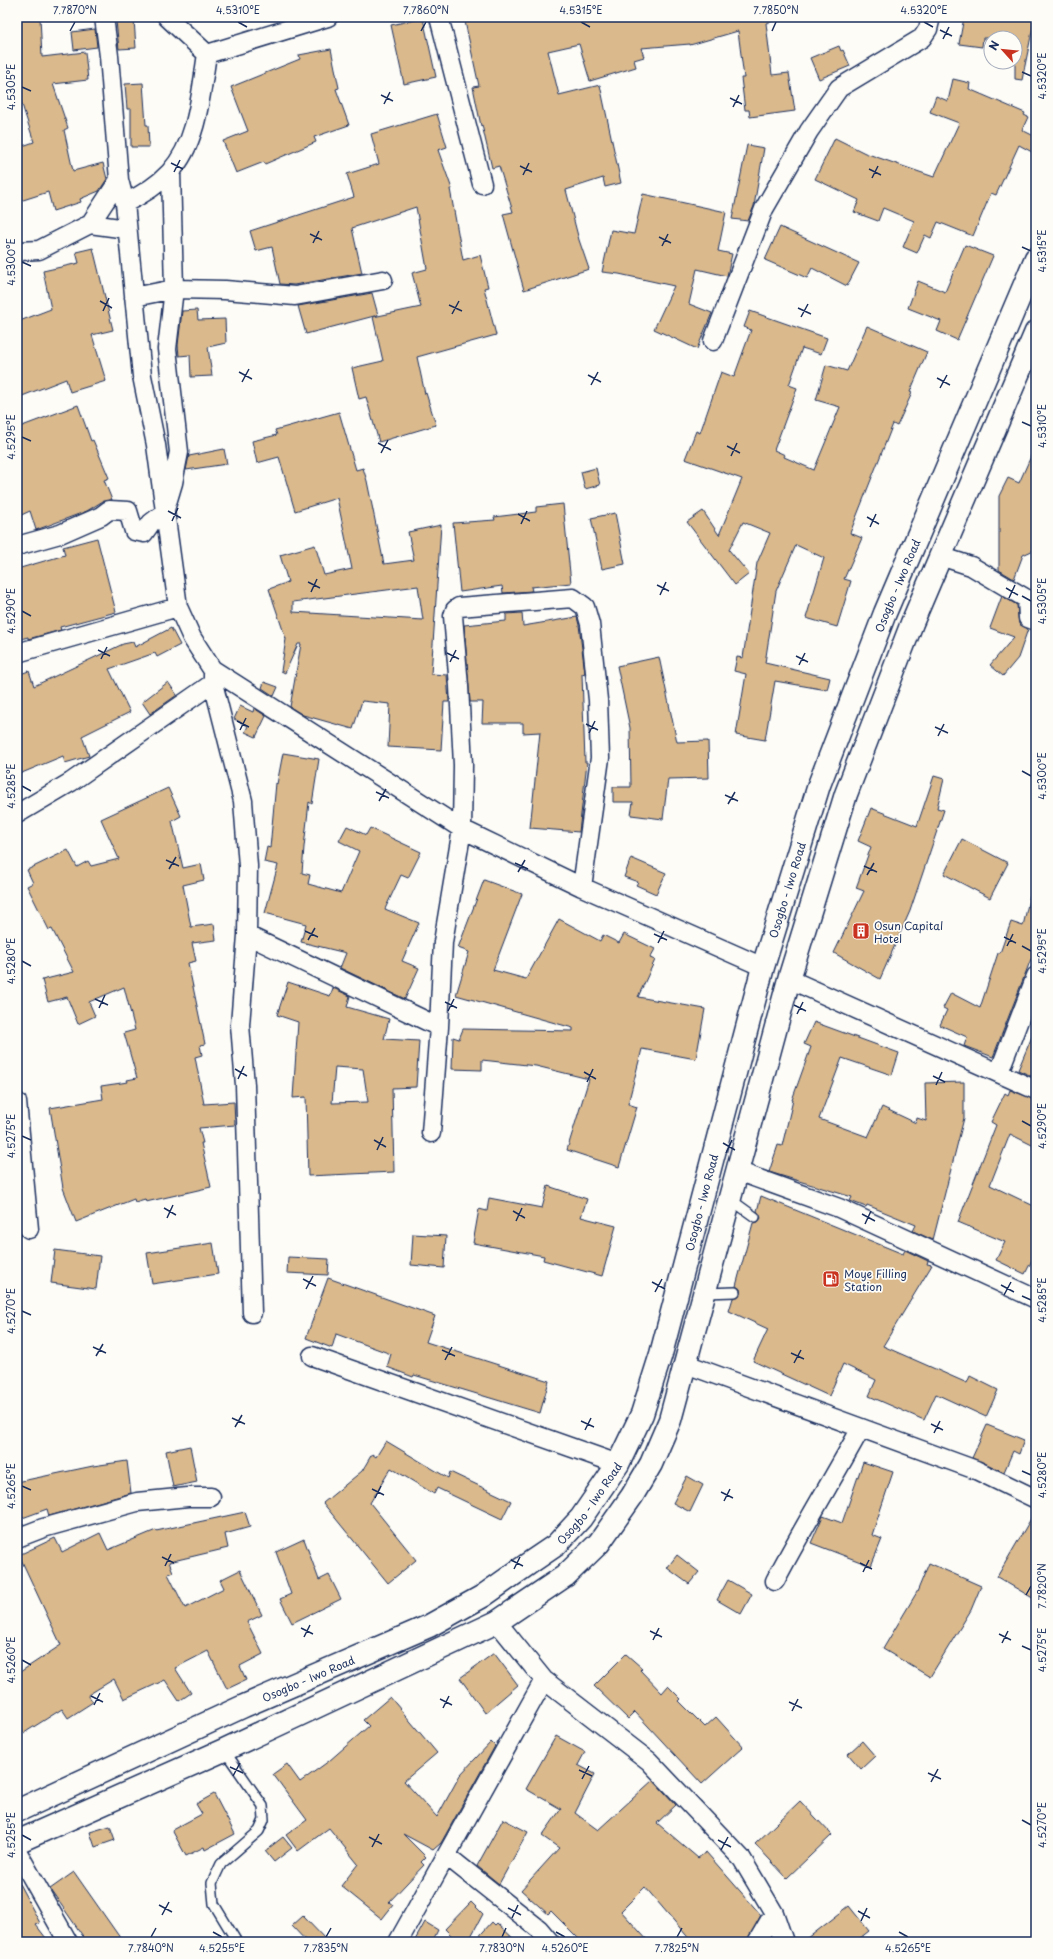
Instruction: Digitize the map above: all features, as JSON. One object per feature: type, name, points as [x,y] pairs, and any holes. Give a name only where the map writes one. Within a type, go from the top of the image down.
[{"type":"main road","name":"Osogbo - Iwo Road","points":[[17,1811],[229,1713],[429,1626],[483,1596],[556,1545],[581,1518],[618,1464],[642,1414],[662,1354],[763,967],[819,785],[885,613],[1036,258]]},
{"type":"main road","points":[[17,1842],[224,1750],[497,1622],[565,1576],[599,1543],[632,1496],[651,1464],[670,1420],[789,979],[846,794],[912,623],[1036,332]]},
{"type":"street","points":[[104,17],[109,56],[119,180],[125,203],[142,376],[156,445],[164,513],[178,607],[192,638],[213,676],[243,801],[248,866],[247,935],[240,1025],[245,1085],[252,1313]]},
{"type":"street","points":[[167,17],[207,54]]},
{"type":"street","points":[[207,54],[328,17]]},
{"type":"street","points":[[439,17],[482,184]]},
{"type":"street","points":[[714,341],[764,209],[808,131],[839,88],[922,38],[928,29],[931,17]]},
{"type":"street","points":[[125,203],[148,191],[171,171],[187,146],[197,120],[207,54]]},
{"type":"street","points":[[17,546],[60,534],[101,516],[109,510],[128,511],[134,531],[144,533],[151,523],[164,513],[173,483],[179,452],[167,349],[174,288],[171,171]]},
{"type":"street","points":[[17,254],[20,251],[39,250],[90,224],[119,180]]},
{"type":"street","points":[[90,224],[127,229]]},
{"type":"street","points":[[134,297],[174,288],[225,290],[295,296],[383,280]]},
{"type":"street","points":[[940,556],[971,566],[1027,599],[1028,618],[1036,621]]},
{"type":"street","points":[[430,1133],[439,1027],[443,942],[462,829],[463,765],[459,686],[453,616],[455,610],[459,607],[573,598],[585,607],[590,624],[598,700],[600,758],[582,887]]},
{"type":"street","points":[[17,653],[178,607]]},
{"type":"street","points":[[213,676],[462,829],[582,887],[763,967]]},
{"type":"street","points":[[17,814],[71,782],[213,676]]},
{"type":"street","points":[[247,935],[439,1027]]},
{"type":"street","points":[[999,1072],[1036,976]]},
{"type":"street","points":[[789,979],[999,1072],[1036,1090]]},
{"type":"street","points":[[17,1102],[29,1229]]},
{"type":"street","points":[[737,1171],[839,1208],[1036,1299]]},
{"type":"street","points":[[312,1356],[618,1464]]},
{"type":"street","points":[[686,1364],[976,1470],[1036,1499]]},
{"type":"street","points":[[775,1581],[803,1527],[861,1428]]},
{"type":"street","points":[[17,1538],[43,1528],[137,1502],[188,1497],[211,1497]]},
{"type":"street","points":[[497,1622],[544,1680],[650,1761],[742,1859],[774,1913],[784,1942]]},
{"type":"street","points":[[398,1942],[544,1680]]},
{"type":"street","points":[[17,1851],[68,1942]]},
{"type":"street","points":[[447,1856],[539,1929],[550,1942]]},
{"type":"street","points":[[757,1942],[774,1913]]},
{"type":"lane","points":[[730,1199],[755,1217]]},
{"type":"lane","points":[[705,1293],[735,1292]]},
{"type":"lane","points":[[224,1750],[263,1806],[264,1820],[259,1830],[221,1864],[212,1883],[214,1904],[237,1942]]},
{"type":"building","points":[[17,17],[40,17],[42,57],[85,52],[88,80],[53,84],[68,128],[64,130],[73,171],[103,163],[107,179],[99,191],[80,199],[81,202],[53,211],[48,192],[17,202],[17,148],[34,142],[17,89]]},
{"type":"building","points":[[464,17],[723,17],[724,19],[772,17],[773,21],[766,23],[772,75],[789,73],[795,111],[750,117],[749,110],[745,110],[741,78],[744,78],[738,31],[690,45],[641,48],[644,57],[634,60],[636,67],[590,81],[579,44],[548,51],[559,95],[600,85],[621,183],[605,187],[603,178],[566,190],[579,240],[589,269],[524,290],[503,214],[513,212],[499,166],[492,168],[482,125],[481,126],[473,87],[479,86]]},
{"type":"building","points":[[964,17],[1035,17],[1022,80],[1015,79],[1015,70],[1023,70],[1023,30],[983,30],[982,47],[959,44]]},
{"type":"building","points":[[423,18],[436,77],[404,84],[391,25]]},
{"type":"building","points":[[134,19],[136,48],[119,49],[116,21]]},
{"type":"building","points":[[95,29],[97,47],[74,50],[72,32]]},
{"type":"building","points":[[839,46],[841,51],[843,50],[850,66],[819,79],[810,58]]},
{"type":"building","points":[[331,49],[339,88],[336,89],[349,125],[314,137],[316,142],[265,164],[264,162],[236,173],[223,141],[248,131],[231,87],[300,59],[299,55]]},
{"type":"building","points":[[953,79],[970,83],[969,89],[1025,113],[1024,115],[1028,117],[1022,130],[1036,137],[1036,143],[1032,152],[1019,145],[996,195],[991,193],[973,236],[938,222],[931,238],[925,235],[917,253],[903,247],[914,221],[883,208],[878,221],[854,212],[859,200],[815,179],[835,138],[865,153],[934,177],[959,123],[930,112],[936,96],[948,101]]},
{"type":"building","points":[[143,83],[149,147],[131,147],[131,109],[127,109],[125,84]]},
{"type":"building","points":[[437,114],[447,147],[438,150],[452,189],[450,189],[463,260],[480,255],[488,287],[484,288],[496,335],[417,357],[425,394],[426,393],[436,425],[379,442],[366,397],[359,399],[352,368],[383,361],[373,317],[421,307],[412,273],[427,269],[416,207],[352,228],[362,273],[294,285],[280,284],[272,247],[256,251],[250,231],[354,197],[347,174],[379,164],[371,134]]},
{"type":"building","points":[[747,145],[764,148],[754,206],[748,221],[732,219]]},
{"type":"building","points":[[643,194],[726,212],[718,251],[732,254],[727,276],[697,269],[689,304],[712,313],[697,349],[654,329],[674,286],[619,274],[602,272],[611,230],[634,234]]},
{"type":"building","points":[[780,227],[859,263],[847,286],[812,268],[807,278],[765,260]]},
{"type":"building","points":[[965,245],[993,256],[957,340],[937,331],[941,321],[908,308],[918,281],[945,292]]},
{"type":"building","points":[[93,248],[113,330],[92,335],[106,381],[70,392],[66,379],[17,398],[17,322],[51,309],[43,271],[79,263],[76,252]]},
{"type":"building","points":[[372,293],[378,315],[306,334],[298,306]]},
{"type":"building","points":[[197,310],[198,320],[225,319],[226,343],[208,347],[212,376],[191,377],[190,355],[179,356],[178,345],[182,311]]},
{"type":"building","points":[[750,311],[827,338],[821,354],[802,348],[789,385],[797,388],[774,450],[785,455],[784,457],[814,470],[840,407],[816,400],[826,365],[847,371],[867,326],[927,352],[910,392],[912,393],[897,426],[893,424],[850,533],[862,538],[844,579],[851,581],[837,627],[806,618],[824,558],[796,545],[776,591],[765,663],[830,678],[827,690],[775,681],[765,740],[736,735],[746,674],[734,671],[737,657],[743,658],[757,563],[770,533],[743,522],[729,550],[749,574],[735,585],[687,522],[703,511],[719,535],[742,479],[685,459],[696,431],[700,433],[721,372],[734,377],[751,330],[744,327]]},
{"type":"building","points":[[78,405],[91,441],[93,440],[109,478],[104,480],[112,500],[103,501],[87,511],[36,530],[30,511],[17,517],[17,428]]},
{"type":"building","points":[[339,412],[356,470],[363,468],[367,481],[384,564],[414,560],[408,532],[441,525],[431,674],[447,675],[449,702],[444,702],[441,750],[388,747],[390,704],[362,701],[353,729],[303,715],[290,707],[301,644],[298,644],[285,673],[281,671],[286,639],[269,589],[288,582],[280,555],[315,545],[324,575],[352,569],[337,498],[295,511],[279,457],[257,463],[252,441],[277,435],[275,430]],"holes":[[[418,586],[423,620],[293,612],[293,602]]]},
{"type":"building","points":[[1036,445],[1036,549],[1023,555],[1014,579],[999,570],[999,496],[1008,478],[1019,483]]},
{"type":"building","points":[[224,449],[227,464],[186,470],[189,456]]},
{"type":"building","points":[[596,468],[600,485],[585,489],[581,472]]},
{"type":"building","points":[[563,504],[571,583],[531,587],[532,591],[503,593],[502,586],[460,592],[453,523],[495,520],[494,517],[536,512],[536,507]]},
{"type":"building","points":[[615,513],[625,564],[602,569],[591,518]]},
{"type":"building","points":[[97,538],[116,612],[60,627],[61,630],[28,639],[28,637],[17,640],[17,569],[65,555],[63,547]]},
{"type":"building","points":[[1002,596],[1017,605],[1019,624],[1028,629],[1018,658],[1003,676],[990,665],[1014,637],[990,628]]},
{"type":"building","points":[[522,613],[523,626],[577,617],[585,673],[582,674],[585,762],[587,762],[579,832],[530,828],[540,732],[523,733],[523,723],[482,723],[483,702],[470,702],[464,625],[506,621],[506,614]]},
{"type":"building","points":[[171,628],[180,645],[157,657],[155,653],[109,669],[130,712],[82,736],[89,756],[65,763],[63,756],[17,775],[17,675],[29,671],[34,686],[123,644],[133,642],[135,647]]},
{"type":"building","points":[[659,657],[677,742],[708,741],[709,778],[668,779],[663,819],[631,815],[633,802],[613,802],[613,787],[631,787],[630,728],[617,666]]},
{"type":"building","points":[[168,682],[177,695],[150,714],[142,702]]},
{"type":"building","points":[[264,682],[278,687],[274,696],[262,688]]},
{"type":"building","points":[[240,706],[253,712],[254,708],[266,716],[256,737],[245,732],[248,726],[234,719]]},
{"type":"building","points":[[283,753],[319,759],[312,804],[309,802],[304,847],[302,873],[310,875],[308,884],[341,893],[359,851],[339,841],[347,826],[366,835],[370,828],[421,852],[408,878],[401,875],[385,909],[419,923],[402,961],[419,968],[405,999],[340,968],[346,953],[301,942],[306,924],[265,913],[278,865],[264,862],[267,847],[270,848],[276,783],[277,784]]},
{"type":"building","points":[[934,776],[944,779],[937,808],[944,810],[910,911],[880,979],[834,953],[864,891],[856,888],[871,847],[858,841],[871,808],[917,826]]},
{"type":"building","points":[[168,788],[181,816],[172,821],[183,868],[201,864],[204,880],[183,885],[191,927],[214,924],[216,940],[192,943],[196,961],[188,963],[205,1044],[200,1045],[202,1055],[195,1057],[204,1104],[234,1102],[235,1125],[199,1128],[211,1187],[146,1202],[145,1199],[135,1202],[134,1199],[76,1222],[63,1188],[50,1108],[103,1099],[101,1086],[128,1082],[127,1080],[137,1078],[124,1033],[135,1030],[124,987],[89,1002],[95,1016],[78,1024],[67,997],[48,1002],[42,980],[74,972],[52,929],[49,930],[27,886],[33,883],[27,870],[68,850],[77,867],[88,861],[91,866],[119,859],[101,819]]},
{"type":"building","points":[[962,839],[1008,863],[990,898],[944,874]]},
{"type":"building","points":[[631,858],[666,873],[656,894],[636,885],[638,882],[624,877]]},
{"type":"building","points":[[484,880],[522,894],[493,970],[526,979],[559,919],[600,941],[603,935],[619,943],[624,934],[655,949],[650,958],[655,960],[638,997],[705,1009],[696,1059],[642,1049],[628,1104],[637,1107],[619,1167],[567,1150],[589,1079],[536,1066],[482,1060],[482,1070],[452,1069],[453,1037],[459,1039],[463,1029],[573,1031],[573,1028],[456,995],[469,952],[458,948]]},
{"type":"building","points":[[1030,895],[1036,896],[1036,961],[1031,959],[993,1057],[964,1046],[967,1037],[940,1025],[947,1010],[943,1008],[951,993],[980,1008],[998,953],[1000,953],[1011,922],[1023,926]]},
{"type":"building","points":[[288,982],[330,996],[333,988],[350,996],[347,1007],[389,1019],[384,1039],[419,1041],[416,1087],[392,1088],[394,1172],[308,1176],[306,1097],[293,1098],[298,1022],[277,1015]],"holes":[[[335,1067],[363,1069],[368,1102],[332,1103]]]},
{"type":"building","points":[[814,1022],[899,1053],[892,1075],[842,1058],[819,1119],[868,1137],[882,1107],[916,1123],[917,1118],[926,1121],[925,1083],[964,1082],[964,1118],[933,1240],[913,1231],[916,1225],[867,1205],[866,1207],[850,1201],[852,1197],[769,1172],[778,1145],[782,1146],[792,1100],[811,1047],[804,1044]]},
{"type":"building","points":[[1036,1027],[1036,1078],[1018,1070]]},
{"type":"building","points":[[1010,1090],[1036,1100],[1036,1147],[1010,1134],[990,1185],[1036,1207],[1036,1252],[1025,1274],[996,1260],[1005,1242],[958,1222],[996,1125],[991,1122],[1005,1093],[1008,1095]]},
{"type":"building","points":[[548,1186],[587,1199],[581,1217],[616,1226],[602,1276],[543,1260],[544,1256],[473,1243],[479,1209],[487,1211],[489,1198],[542,1208]]},
{"type":"building","name":"Moye Filling Station","points":[[761,1196],[903,1254],[905,1250],[928,1261],[927,1264],[932,1265],[883,1346],[967,1383],[970,1376],[998,1390],[986,1417],[936,1394],[924,1420],[869,1396],[876,1380],[843,1364],[829,1396],[753,1361],[768,1329],[729,1311],[733,1298],[740,1294],[740,1289],[736,1286],[753,1223],[758,1222],[761,1218],[757,1211]]},
{"type":"building","points":[[413,1234],[446,1236],[444,1268],[411,1265]]},
{"type":"building","points":[[213,1243],[218,1274],[152,1284],[147,1253]]},
{"type":"building","points":[[55,1250],[100,1256],[96,1289],[51,1283]]},
{"type":"building","points":[[288,1257],[329,1259],[328,1275],[287,1273]]},
{"type":"building","points":[[328,1278],[435,1316],[426,1342],[549,1381],[540,1413],[414,1375],[413,1377],[387,1367],[391,1354],[336,1334],[332,1348],[306,1338]]},
{"type":"building","points":[[987,1425],[1024,1440],[1019,1454],[1013,1451],[1004,1472],[972,1458]]},
{"type":"building","points":[[386,1441],[448,1478],[450,1472],[511,1501],[502,1519],[437,1488],[434,1494],[391,1468],[370,1503],[416,1560],[388,1583],[323,1503],[362,1471],[372,1454],[376,1457]]},
{"type":"building","points":[[190,1446],[197,1482],[173,1487],[166,1451]]},
{"type":"building","points":[[127,1461],[131,1493],[49,1516],[47,1509],[17,1520],[17,1482],[93,1466]]},
{"type":"building","points":[[863,1462],[893,1472],[872,1535],[882,1539],[871,1566],[811,1543],[823,1516],[842,1523]]},
{"type":"building","points":[[687,1476],[703,1485],[690,1512],[673,1503]]},
{"type":"building","points":[[1036,1510],[1036,1600],[997,1577]]},
{"type":"building","points":[[245,1512],[250,1527],[225,1534],[228,1548],[169,1562],[173,1572],[168,1574],[185,1608],[224,1588],[220,1580],[240,1570],[262,1615],[247,1622],[263,1654],[240,1666],[246,1680],[227,1689],[208,1651],[175,1668],[191,1693],[179,1701],[165,1680],[124,1699],[114,1679],[88,1695],[93,1702],[68,1718],[62,1709],[24,1733],[17,1722],[17,1674],[61,1645],[19,1555],[55,1538],[62,1552],[100,1533],[108,1550],[156,1530]]},
{"type":"building","points":[[304,1539],[319,1580],[329,1575],[341,1599],[292,1623],[280,1599],[291,1594],[276,1552]]},
{"type":"building","points":[[677,1555],[699,1572],[689,1584],[667,1568]]},
{"type":"building","points":[[929,1563],[981,1586],[971,1610],[930,1677],[883,1649],[917,1592]]},
{"type":"building","points":[[728,1580],[752,1594],[741,1614],[717,1600]]},
{"type":"building","points":[[494,1653],[518,1685],[485,1713],[460,1678]]},
{"type":"building","points":[[626,1654],[642,1668],[640,1670],[662,1693],[668,1686],[681,1699],[679,1701],[705,1727],[716,1717],[743,1747],[702,1784],[635,1712],[628,1719],[594,1686]]},
{"type":"building","points":[[390,1697],[437,1753],[404,1781],[437,1817],[460,1775],[491,1742],[495,1746],[441,1843],[433,1850],[403,1834],[426,1857],[421,1862],[424,1865],[389,1902],[393,1905],[382,1919],[341,1886],[358,1864],[329,1828],[298,1851],[286,1835],[307,1820],[273,1774],[287,1764],[300,1782],[329,1761],[369,1726],[363,1720]]},
{"type":"building","points":[[556,1736],[585,1752],[578,1765],[595,1774],[575,1813],[598,1830],[653,1780],[676,1805],[657,1823],[698,1858],[706,1852],[761,1915],[747,1942],[692,1942],[645,1887],[621,1911],[649,1942],[582,1942],[551,1911],[548,1914],[521,1890],[559,1848],[542,1836],[561,1809],[526,1789]]},
{"type":"building","points":[[862,1741],[875,1756],[861,1769],[848,1754]]},
{"type":"building","points":[[214,1794],[235,1834],[205,1850],[204,1847],[186,1856],[172,1830],[202,1814],[196,1804]]},
{"type":"building","points":[[800,1801],[832,1835],[787,1878],[755,1844]]},
{"type":"building","points":[[503,1819],[528,1832],[499,1884],[477,1866]]},
{"type":"building","points":[[110,1826],[115,1840],[95,1847],[90,1832]]},
{"type":"building","points":[[283,1837],[292,1848],[274,1862],[265,1851]]},
{"type":"building","points":[[74,1872],[123,1942],[87,1942],[50,1889]]},
{"type":"building","points":[[17,1880],[40,1923],[36,1925],[49,1942],[17,1942]]},
{"type":"building","points":[[471,1902],[483,1914],[468,1942],[458,1942],[445,1929]]},
{"type":"building","points":[[849,1906],[869,1931],[855,1942],[803,1942]]},
{"type":"building","points":[[303,1916],[328,1942],[307,1942],[292,1926]]},
{"type":"building","points":[[425,1922],[438,1930],[432,1942],[414,1942]]},
{"type":"building","points":[[492,1922],[495,1925],[497,1923],[517,1942],[474,1942]]},
{"type":"place","name":"Osun Capital Hotel","points":[[861,931]]},
{"type":"place","name":"Moye Filling Station","points":[[831,1279]]}]
